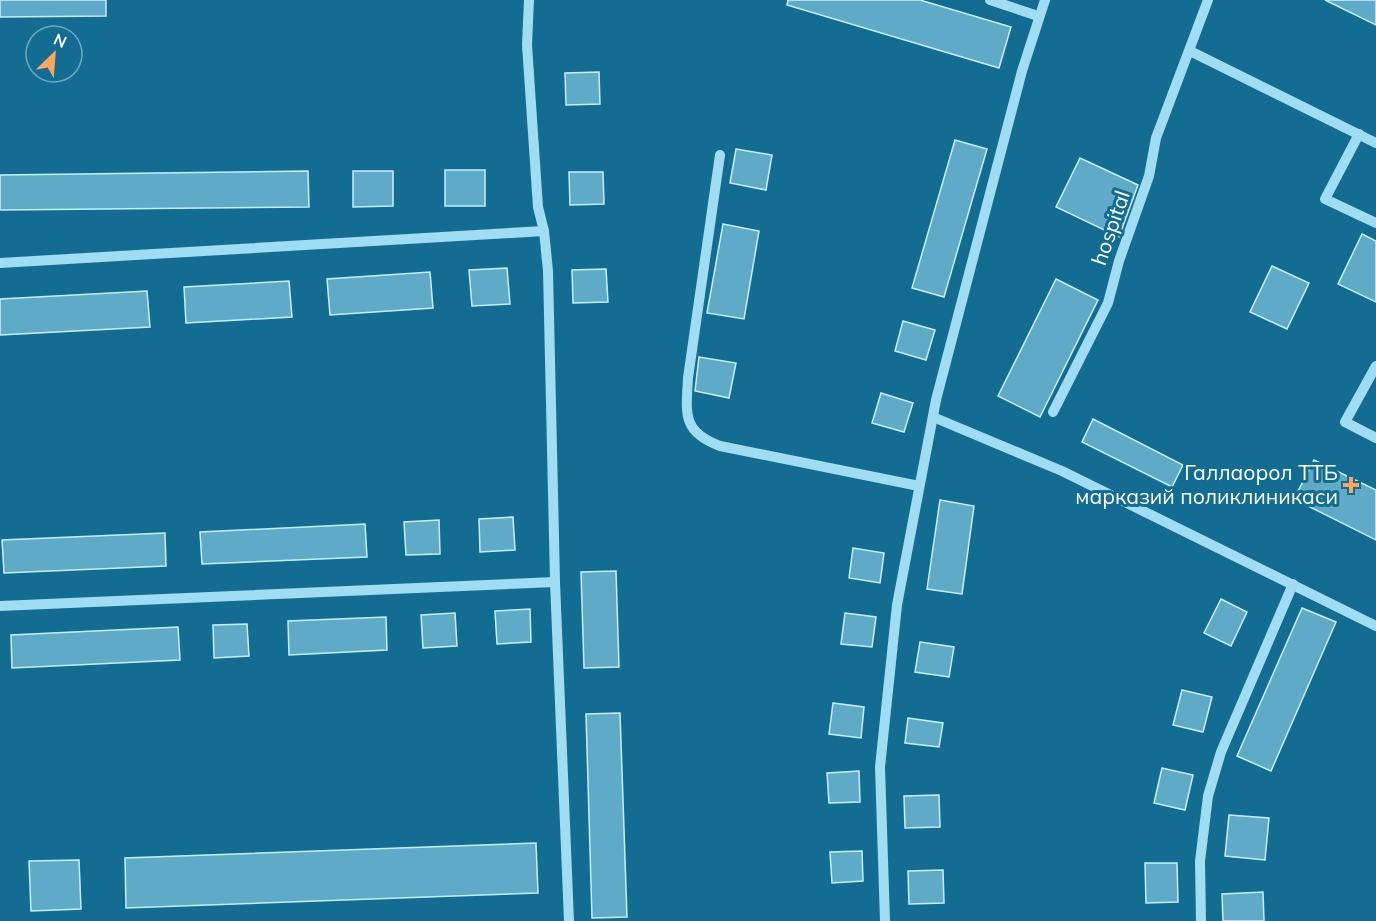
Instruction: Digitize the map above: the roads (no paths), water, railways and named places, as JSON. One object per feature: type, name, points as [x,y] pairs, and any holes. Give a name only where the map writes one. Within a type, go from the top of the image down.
[{"type":"lane","points":[[528,0],[527,45],[538,207],[544,231],[548,272],[555,582],[569,921]]},
{"type":"lane","points":[[990,0],[1038,16]]},
{"type":"lane","points":[[885,921],[879,767],[897,605],[933,417],[1038,16],[1045,0]]},
{"type":"lane","name":"hospital","points":[[1053,412],[1108,303],[1119,261],[1149,176],[1156,138],[1208,0]]},
{"type":"lane","points":[[1190,51],[1376,143]]},
{"type":"lane","points":[[1359,134],[1325,199],[1376,223]]},
{"type":"lane","points":[[720,155],[688,378],[687,414],[692,431],[720,446],[919,486]]},
{"type":"lane","points":[[0,263],[544,231]]},
{"type":"lane","points":[[1376,366],[1345,422],[1376,438]]},
{"type":"lane","points":[[933,417],[1062,471],[1376,626]]},
{"type":"lane","points":[[0,606],[555,582]]},
{"type":"lane","points":[[1201,921],[1200,861],[1210,787],[1237,712],[1293,584]]},
{"type":"place","name":"Галлаорол ТТБ марказий поликлиникаси","points":[[1351,485]]}]
